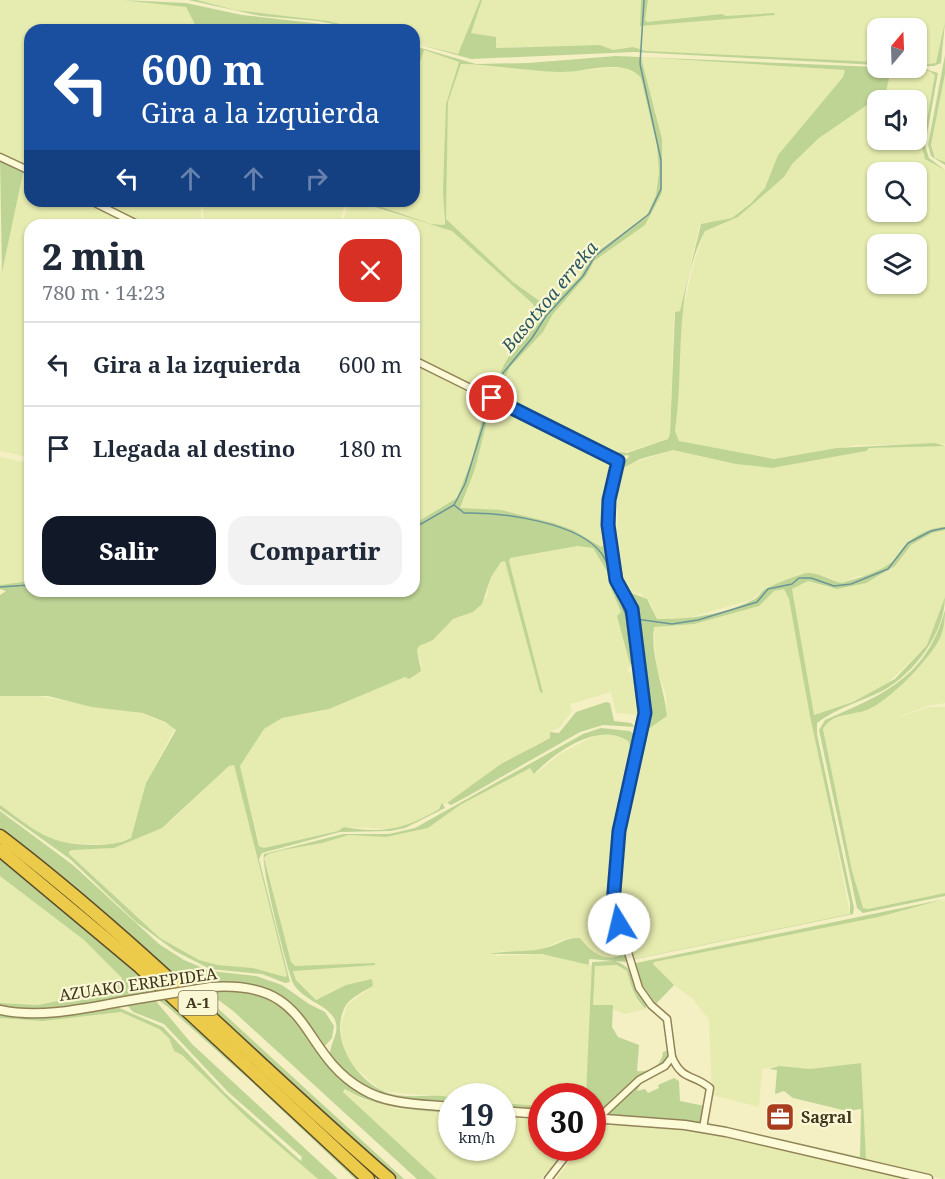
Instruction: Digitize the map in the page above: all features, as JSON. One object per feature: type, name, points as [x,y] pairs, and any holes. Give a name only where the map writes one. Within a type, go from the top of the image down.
[{"type":"highway","name":"A-1","points":[[0,836],[71,891],[148,958],[389,1179]]},
{"type":"highway","name":"A-1","points":[[0,850],[140,967],[368,1179]]},
{"type":"street","points":[[0,157],[24,168]]},
{"type":"street","points":[[103,207],[127,219]]},
{"type":"street","points":[[420,363],[618,461],[609,500],[608,525],[616,580],[632,609],[645,713],[619,831],[613,904],[639,988],[651,1005],[668,1019],[672,1057],[677,1069],[690,1079],[710,1088],[704,1128]]},
{"type":"street","name":"AZUAKO ERREPIDEA","points":[[0,1010],[23,1013],[48,1012],[210,987],[251,988],[276,999],[297,1015],[342,1074],[370,1094],[400,1102],[438,1106]]},
{"type":"street","points":[[606,1109],[639,1080],[665,1066],[672,1057]]},
{"type":"street","points":[[606,1121],[704,1128],[928,1179]]},
{"type":"street","points":[[549,1179],[562,1161]]},
{"type":"green space","points":[[0,0],[122,0],[182,5],[189,11],[195,24],[24,24],[24,165],[0,154]]},
{"type":"green space","points":[[122,0],[186,3],[242,15],[322,24],[195,24],[186,7]]},
{"type":"green space","points":[[188,0],[197,0],[235,10],[341,24],[318,21],[261,16]]},
{"type":"green space","points":[[197,0],[480,0],[458,54],[420,44],[420,24],[341,24],[235,10]]},
{"type":"green space","points":[[480,0],[482,0],[471,33],[496,37],[496,48],[600,45],[613,50],[633,47],[646,51],[867,62],[867,64],[634,52],[471,59],[420,44],[458,54]]},
{"type":"green space","points":[[482,0],[641,0],[640,25],[775,15],[726,16],[722,14],[647,22],[645,20],[648,0],[945,0],[945,22],[936,63],[932,65],[927,65],[927,18],[867,18],[867,62],[646,51],[633,47],[613,50],[600,45],[495,48],[496,37],[470,33]]},
{"type":"green space","points":[[641,0],[648,0],[645,20],[647,22],[722,14],[726,16],[774,13],[775,15],[640,26]]},
{"type":"green space","points":[[945,22],[941,63],[927,66],[936,63]]},
{"type":"green space","points":[[420,48],[476,64],[528,63],[616,56],[641,57],[662,139],[662,193],[645,225],[594,261],[586,276],[553,314],[543,332],[510,367],[497,395],[608,451],[627,453],[668,439],[670,434],[675,312],[680,311],[701,224],[732,218],[751,203],[765,188],[778,155],[843,77],[845,70],[643,57],[867,67],[867,78],[889,78],[886,90],[867,90],[867,105],[819,138],[793,163],[784,177],[738,217],[705,231],[688,280],[684,305],[675,431],[679,441],[774,459],[837,448],[935,443],[945,446],[869,448],[866,451],[772,468],[736,464],[673,450],[640,459],[623,468],[616,496],[616,526],[625,586],[629,592],[647,599],[657,619],[694,617],[732,609],[755,599],[767,588],[807,573],[842,583],[862,577],[892,562],[902,549],[917,536],[928,530],[945,527],[945,530],[932,533],[911,545],[895,566],[866,583],[837,589],[808,581],[792,589],[814,715],[853,702],[895,679],[927,645],[945,597],[944,611],[934,638],[926,651],[906,673],[884,690],[841,709],[817,723],[817,734],[854,908],[853,914],[631,960],[617,911],[617,890],[622,825],[639,756],[647,705],[634,612],[619,581],[610,506],[619,465],[629,457],[628,455],[615,457],[420,361],[420,359],[487,391],[492,387],[516,346],[540,321],[533,304],[452,231],[420,221],[444,225],[445,223],[443,190],[446,104],[459,62],[424,50],[420,62]],"holes":[[[461,64],[569,72],[614,67],[634,72],[641,78],[657,145],[659,172],[656,195],[647,215],[591,256],[580,277],[548,307],[513,282],[446,219],[448,102]],[[784,589],[789,599],[810,716],[850,903],[850,914],[634,959],[631,957],[618,908],[623,827],[647,730],[667,716],[654,649],[654,627],[694,624],[759,606],[774,591]]]},
{"type":"green space","points":[[423,50],[459,62],[446,104],[444,225],[431,224],[382,207],[420,207],[420,60]]},
{"type":"green space","points":[[945,55],[945,74],[931,145],[935,158],[945,162],[945,165],[931,156],[928,145]]},
{"type":"green space","points":[[641,57],[845,70],[843,77],[778,155],[769,181],[760,194],[732,218],[701,224],[699,227],[680,311],[674,312],[670,434],[668,439],[620,454],[608,451],[497,395],[510,367],[543,332],[553,314],[586,276],[594,261],[645,225],[662,193],[658,121]]},
{"type":"green space","points":[[461,64],[560,72],[622,67],[634,70],[641,78],[657,145],[659,172],[656,195],[647,215],[601,247],[580,277],[548,307],[513,282],[446,219],[448,102]]},
{"type":"green space","points":[[927,70],[938,73],[927,134],[927,120],[935,75]]},
{"type":"green space","points":[[927,71],[935,75],[927,129],[927,90],[885,90],[886,78],[927,78]]},
{"type":"green space","points":[[945,74],[945,162],[936,158],[931,145]]},
{"type":"green space","points":[[867,105],[867,150],[924,150],[923,156],[945,170],[945,444],[857,445],[774,459],[679,441],[675,431],[682,314],[695,258],[705,231],[738,217],[784,177],[793,163],[819,138]]},
{"type":"green space","points":[[923,150],[927,150],[929,158],[945,170],[925,159]]},
{"type":"green space","points":[[0,159],[24,170],[2,272]]},
{"type":"green space","points":[[23,173],[24,207],[94,207],[118,219],[24,219],[24,456],[0,451],[0,272]]},
{"type":"green space","points":[[108,207],[200,207],[202,219],[133,219]]},
{"type":"green space","points":[[202,207],[344,207],[341,219],[204,219]]},
{"type":"green space","points":[[348,207],[370,207],[411,219],[343,219]]},
{"type":"green space","points":[[374,207],[382,207],[417,219],[413,219]]},
{"type":"green space","points":[[420,222],[452,231],[533,304],[540,321],[533,333],[521,340],[487,391],[420,359]]},
{"type":"green space","points":[[420,365],[597,453],[496,405],[491,405],[475,469],[460,508],[501,510],[553,523],[573,530],[601,547],[605,545],[606,505],[612,465],[599,454],[613,461],[615,465],[608,501],[616,584],[628,607],[638,665],[630,664],[617,616],[621,612],[610,586],[608,573],[593,548],[578,546],[510,558],[509,561],[543,693],[540,692],[505,561],[501,562],[491,577],[482,604],[473,612],[453,619],[433,640],[419,646],[417,650],[421,671],[409,679],[405,677],[329,709],[282,718],[264,729],[240,766],[259,846],[264,848],[338,831],[344,827],[370,830],[393,828],[427,816],[439,809],[442,803],[445,808],[405,828],[391,831],[340,832],[262,853],[259,859],[290,982],[285,983],[262,974],[210,969],[175,951],[136,922],[70,859],[0,809],[0,805],[43,834],[65,842],[99,845],[113,844],[131,838],[146,783],[176,730],[165,722],[143,713],[92,707],[48,696],[0,696],[0,595],[6,591],[0,589],[0,585],[24,582],[24,597],[420,597],[420,520],[457,498],[472,459],[487,401]],"holes":[[[234,765],[287,976],[199,960],[160,938],[69,854],[69,851],[114,848],[162,828],[229,766]]]},
{"type":"green space","points":[[420,367],[487,401],[472,459],[457,498],[420,520]]},
{"type":"green space","points":[[491,405],[496,405],[599,454],[612,465],[606,505],[605,545],[601,548],[573,530],[516,513],[460,508],[475,469]]},
{"type":"green space","points":[[945,446],[945,527],[912,540],[895,560],[870,576],[858,576],[842,583],[810,573],[800,574],[792,580],[766,587],[751,600],[681,620],[656,619],[651,604],[641,594],[629,592],[625,587],[618,539],[617,492],[623,468],[629,464],[673,450],[736,464],[772,468],[865,451],[869,448]]},
{"type":"green space","points":[[0,457],[24,462],[24,582],[0,585]]},
{"type":"green space","points":[[945,530],[945,597],[927,645],[888,683],[853,702],[813,715],[792,589],[808,581],[829,588],[876,578],[895,566],[911,545],[932,533]]},
{"type":"green space","points":[[586,545],[593,548],[608,573],[610,586],[621,612],[619,621],[631,666],[627,670],[639,680],[642,706],[639,715],[616,713],[611,692],[570,704],[572,711],[560,727],[550,732],[550,738],[535,745],[416,823],[392,829],[344,827],[338,831],[264,848],[260,846],[240,766],[264,729],[282,718],[329,709],[405,677],[422,665],[417,650],[419,645],[433,640],[453,619],[461,617],[487,596],[490,577],[501,562],[505,561],[542,693],[509,561],[510,558]]},
{"type":"green space","points":[[784,589],[789,599],[850,914],[634,959],[631,957],[617,901],[623,827],[642,748],[647,730],[667,716],[666,696],[656,665],[654,627],[694,624],[759,606],[774,591]]},
{"type":"green space","points":[[945,610],[940,638],[907,680],[873,707],[831,720],[823,729],[852,871],[863,908],[868,909],[945,893],[945,896],[863,913],[857,908],[819,730],[825,720],[884,692],[914,668],[927,652]]},
{"type":"green space","points":[[945,621],[945,703],[927,706],[896,718],[930,707],[945,707],[945,893],[863,908],[852,871],[823,729],[826,723],[849,713],[864,711],[891,693],[934,649]]},
{"type":"green space","points":[[25,694],[143,713],[175,728],[146,783],[131,838],[110,845],[57,843],[44,837],[0,805],[0,696]]},
{"type":"green space","points":[[606,702],[610,703],[614,721],[631,723],[635,727],[603,725],[580,732],[468,796],[451,805],[447,803],[501,764],[550,738],[550,732],[559,733],[576,712]]},
{"type":"green space","points":[[601,728],[630,731],[638,737],[618,830],[613,902],[627,962],[589,959],[589,965],[542,954],[489,954],[538,950],[580,938],[603,957],[620,955],[607,906],[614,823],[626,788],[629,742],[617,736],[605,735],[578,742],[566,748],[534,774],[530,768],[460,805],[428,828],[386,837],[349,835],[268,854],[264,858],[264,854],[343,834],[389,834],[415,828],[583,734]]},
{"type":"green space","points":[[600,733],[615,733],[629,742],[626,788],[614,823],[607,906],[621,955],[609,958],[598,956],[580,938],[564,939],[545,948],[517,953],[500,951],[495,956],[542,954],[594,966],[587,1083],[528,1083],[528,1105],[516,1104],[516,1083],[438,1083],[438,1097],[382,1091],[352,1065],[346,1056],[342,1039],[341,1025],[347,1005],[373,986],[372,980],[346,985],[316,1000],[296,980],[293,970],[375,963],[294,966],[291,962],[264,858],[268,854],[349,835],[386,837],[428,828],[460,805],[509,777],[531,768],[535,774],[560,754]]},
{"type":"green space","points":[[234,765],[287,976],[285,978],[253,968],[218,965],[199,960],[160,938],[68,851],[114,848],[173,819],[229,766]]},
{"type":"green space","points":[[0,811],[73,865],[159,944],[184,960],[210,971],[256,976],[282,985],[325,1012],[334,1026],[332,1038],[325,1046],[302,1016],[275,995],[244,983],[206,984],[213,991],[243,991],[265,997],[283,1008],[336,1073],[366,1095],[389,1103],[438,1109],[438,1112],[383,1105],[345,1089],[343,1092],[437,1179],[417,1179],[232,1010],[191,980],[188,981],[404,1179],[398,1179],[120,927],[0,829]]},
{"type":"green space","points":[[0,856],[92,930],[360,1179],[355,1179],[254,1084],[168,1007],[147,992],[55,1007],[0,1006],[0,1003],[38,1005],[110,990],[120,984],[122,978],[84,940],[0,876]]},
{"type":"green space","points":[[264,858],[291,962],[295,966],[375,963],[375,965],[293,971],[296,980],[316,1000],[346,985],[372,979],[373,986],[349,1002],[341,1017],[342,1042],[354,1066],[372,1085],[383,1091],[404,1096],[438,1096],[438,1102],[384,1093],[355,1079],[342,1068],[330,1053],[336,1032],[334,1018],[297,989],[293,983],[280,939]]},
{"type":"green space","points":[[0,876],[84,940],[123,978],[120,984],[110,990],[38,1005],[0,1003]]},
{"type":"green space","points":[[945,899],[878,917],[654,962],[653,964],[674,985],[656,1004],[639,980],[635,967],[636,963]]},
{"type":"green space","points":[[945,900],[945,1179],[866,1159],[859,1063],[810,1069],[779,1066],[762,1069],[759,1107],[712,1095],[709,1020],[693,999],[674,985],[652,964],[654,962]]},
{"type":"green space","points":[[615,961],[628,968],[638,980],[646,1002],[646,1009],[636,996],[627,971],[617,965],[595,966],[593,1005],[613,1005],[612,1027],[618,1037],[639,1045],[637,1071],[646,1071],[654,1067],[660,1061],[663,1052],[669,1050],[671,1056],[664,1066],[640,1080],[606,1108],[606,1083],[587,1083],[592,962]]},
{"type":"green space","points":[[617,965],[627,971],[639,1004],[646,1009],[625,1014],[611,1009],[613,1005],[593,1005],[595,966]]},
{"type":"green space","points":[[155,1000],[192,1044],[338,1179],[318,1179],[247,1118],[182,1055],[174,1051],[169,1038],[159,1029],[121,1012],[43,1021],[0,1018],[0,1013],[115,1006],[163,1027],[226,1094],[301,1161],[302,1157],[228,1092],[164,1024],[133,1012],[127,1005]]},
{"type":"green space","points":[[112,1011],[121,1012],[159,1029],[169,1038],[174,1051],[182,1055],[247,1118],[318,1179],[0,1179],[0,1018],[43,1021]]},
{"type":"green space","points":[[861,1063],[866,1159],[945,1179],[775,1140],[776,1138],[860,1157],[861,1109],[847,1111],[793,1098],[784,1091],[775,1094],[777,1070],[769,1069],[779,1066],[810,1069]]},
{"type":"green space","points":[[674,1078],[679,1081],[680,1101],[705,1106],[702,1126],[606,1115],[641,1083],[637,1091],[645,1089],[648,1093],[659,1088],[658,1085]]},
{"type":"green space","points":[[345,1089],[361,1099],[397,1109],[438,1112],[438,1161],[516,1161],[516,1118],[528,1119],[528,1161],[557,1161],[541,1179],[437,1179],[344,1096]]},
{"type":"green space","points":[[516,1104],[528,1105],[528,1109],[516,1108]]},
{"type":"green space","points":[[606,1123],[711,1132],[913,1179],[556,1179],[570,1161],[606,1161]]},
{"type":"waterway","name":"Basotxoa erreka","points":[[493,396],[503,373],[532,338],[546,316],[583,276],[595,256],[649,214],[661,189],[661,160],[640,64],[644,0]]},
{"type":"waterway","name":"Basotxoa erreka","points":[[420,525],[454,505],[465,484],[491,400]]},
{"type":"waterway","points":[[454,505],[464,513],[498,514],[538,521],[576,534],[591,543],[606,560],[626,615]]},
{"type":"waterway","points":[[636,619],[672,624],[698,620],[757,602],[768,589],[792,584],[799,578],[811,578],[834,586],[851,584],[888,569],[908,543],[931,531],[945,528]]},
{"type":"waterway","name":"Basotxoa erreka","points":[[0,587],[24,585]]},
{"type":"place","name":"Sagral","points":[[780,1117]]},
{"type":"route","points":[[492,398],[618,461],[609,500],[608,525],[616,580],[632,609],[645,713],[619,831],[613,904],[619,924]]}]
